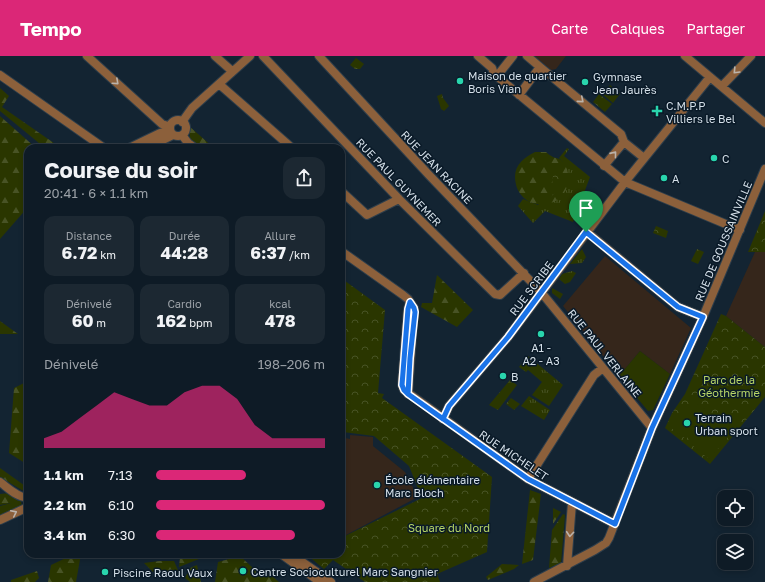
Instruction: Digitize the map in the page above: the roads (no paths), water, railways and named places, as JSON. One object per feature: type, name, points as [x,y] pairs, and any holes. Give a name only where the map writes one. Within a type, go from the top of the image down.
[{"type":"street","points":[[87,56],[176,136],[182,135]]},
{"type":"street","points":[[216,56],[232,71]]},
{"type":"street","points":[[182,122],[192,108],[250,56]]},
{"type":"street","name":"RUE PAUL GUYNEMER","points":[[263,56],[399,199],[495,294],[500,295],[524,273]]},
{"type":"street","points":[[478,56],[492,68],[497,76],[519,95],[625,182],[740,230]]},
{"type":"street","points":[[497,76],[513,56]]},
{"type":"street","points":[[527,56],[621,134],[624,142],[644,158]]},
{"type":"street","points":[[685,56],[765,123]]},
{"type":"street","points":[[722,86],[751,56]]},
{"type":"street","name":"RUE JEAN RACINE","points":[[320,57],[429,175],[541,292]]},
{"type":"street","points":[[519,95],[540,67]]},
{"type":"street","points":[[0,75],[98,144]]},
{"type":"street","name":"RUE SCRIBE","points":[[443,419],[449,406],[506,339],[586,232],[710,77]]},
{"type":"street","points":[[219,84],[287,144]]},
{"type":"street","points":[[153,144],[171,131],[173,122],[182,122]]},
{"type":"street","points":[[182,122],[185,130],[182,135]]},
{"type":"street","points":[[137,144],[160,133],[171,131]]},
{"type":"street","points":[[182,135],[188,144]]},
{"type":"street","points":[[604,166],[624,142]]},
{"type":"street","name":"RUE DE GOUSSAINVILLE","points":[[567,566],[595,550],[610,538],[652,428],[703,317],[765,169]]},
{"type":"street","points":[[345,195],[368,215],[399,199]]},
{"type":"street","points":[[586,232],[678,307],[703,317]]},
{"type":"street","name":"RUE MICHELET","points":[[345,254],[403,295],[410,302],[408,309],[402,385],[404,390],[528,479],[615,524]]},
{"type":"street","name":"RUE PAUL VERLAINE","points":[[541,292],[652,428]]},
{"type":"street","points":[[528,479],[594,375],[603,368]]},
{"type":"street","points":[[0,482],[24,497]]},
{"type":"street","points":[[542,582],[567,566],[572,503]]},
{"type":"street","points":[[0,520],[24,508]]},
{"type":"street","points":[[287,558],[320,582]]},
{"type":"street","points":[[297,558],[331,582]]},
{"type":"street","points":[[534,582],[567,566]]},
{"type":"place","name":"Maison de quartier Boris Vian","points":[[460,81]]},
{"type":"place","name":"Gymnase Jean Jaurès","points":[[585,82]]},
{"type":"place","name":"C.M.P.P Villiers le Bel","points":[[657,111]]},
{"type":"place","name":"C","points":[[714,158]]},
{"type":"place","name":"A","points":[[664,178]]},
{"type":"place","name":"A1 - A2 - A3","points":[[541,334]]},
{"type":"place","name":"B","points":[[503,376]]},
{"type":"place","name":"Terrain Urban sport","points":[[687,423]]},
{"type":"place","name":"École élémentaire Marc Bloch","points":[[377,485]]},
{"type":"place","name":"Centre Socioculturel Marc Sangnier","points":[[243,571]]},
{"type":"place","name":"Piscine Raoul Vaux","points":[[105,572]]},
{"type":"park label","name":"Parc de la Géothermie","points":[[729,385]]},
{"type":"park label","name":"Square du Nord","points":[[449,527]]}]
